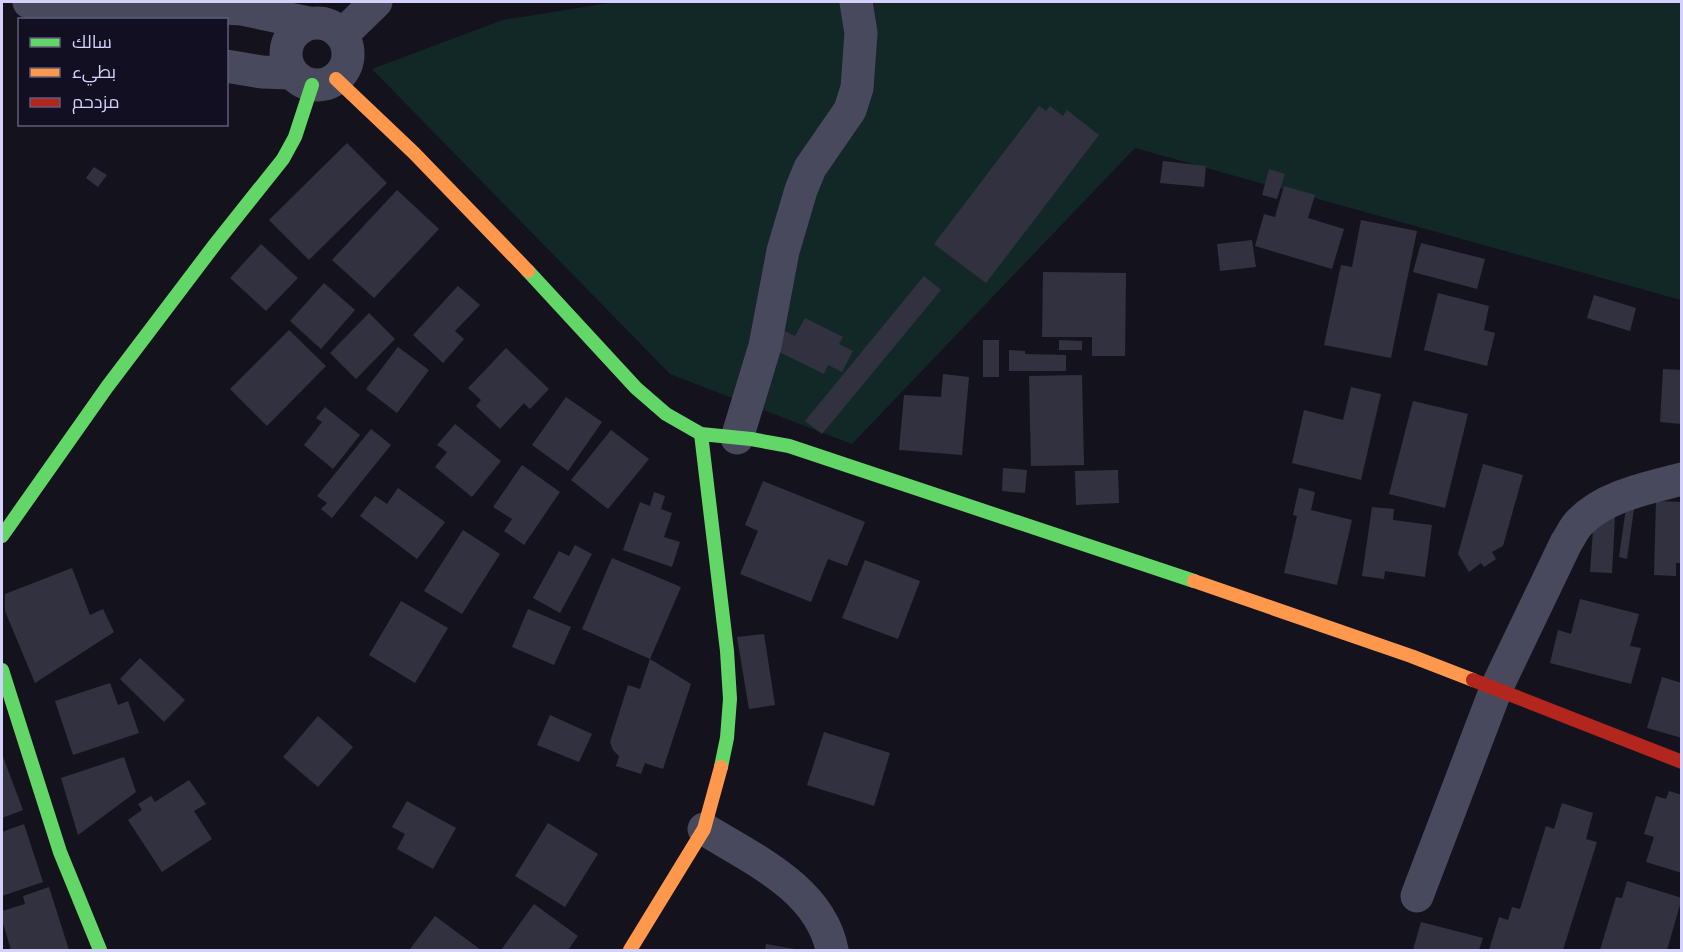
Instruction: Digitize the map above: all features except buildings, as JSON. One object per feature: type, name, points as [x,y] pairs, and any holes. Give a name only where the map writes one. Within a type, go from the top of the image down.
[{"type":"street","points":[[29,2],[87,18],[207,8],[242,9],[333,27],[342,35],[347,46],[348,58],[344,70],[313,79],[228,66]]},
{"type":"street","points":[[342,35],[376,2]]},
{"type":"street","points":[[737,438],[765,346],[783,251],[801,190],[822,148],[850,110],[857,88],[861,33],[856,2]]},
{"type":"street","points":[[308,23],[297,29],[289,38],[285,50],[286,62],[389,127],[470,209],[636,388],[666,414],[701,434],[789,447],[1192,580],[1411,656],[1682,762]]},
{"type":"street","points":[[2,536],[107,387],[282,159],[295,137],[313,79]]},
{"type":"street","points":[[630,951],[704,829],[727,738],[730,699],[727,651],[701,434]]},
{"type":"street","points":[[1417,896],[1496,689],[1566,543],[1578,524],[1596,508],[1620,498],[1682,479]]},
{"type":"street","points":[[2,670],[60,852],[100,951]]},
{"type":"street","points":[[704,829],[776,873],[812,907],[830,937],[832,951]]},
{"type":"green space","points":[[616,2],[1681,2],[1681,300],[1135,148],[852,444],[670,374],[372,69],[503,20]]},
{"type":"traffic: fast","points":[[2,536],[107,387],[283,159],[295,137],[312,85]]},
{"type":"traffic: fast","points":[[528,271],[636,388],[666,414],[701,434],[751,439],[789,446],[1194,581]]},
{"type":"traffic: fast","points":[[701,434],[727,651],[730,699],[727,738],[721,767]]},
{"type":"traffic: fast","points":[[2,670],[60,852],[100,950]]},
{"type":"traffic: slow","points":[[336,79],[414,153],[528,271]]},
{"type":"traffic: slow","points":[[1194,581],[1411,656],[1473,680]]},
{"type":"traffic: slow","points":[[630,950],[704,829],[721,767]]},
{"type":"traffic: jam","points":[[1473,680],[1682,762]]}]
